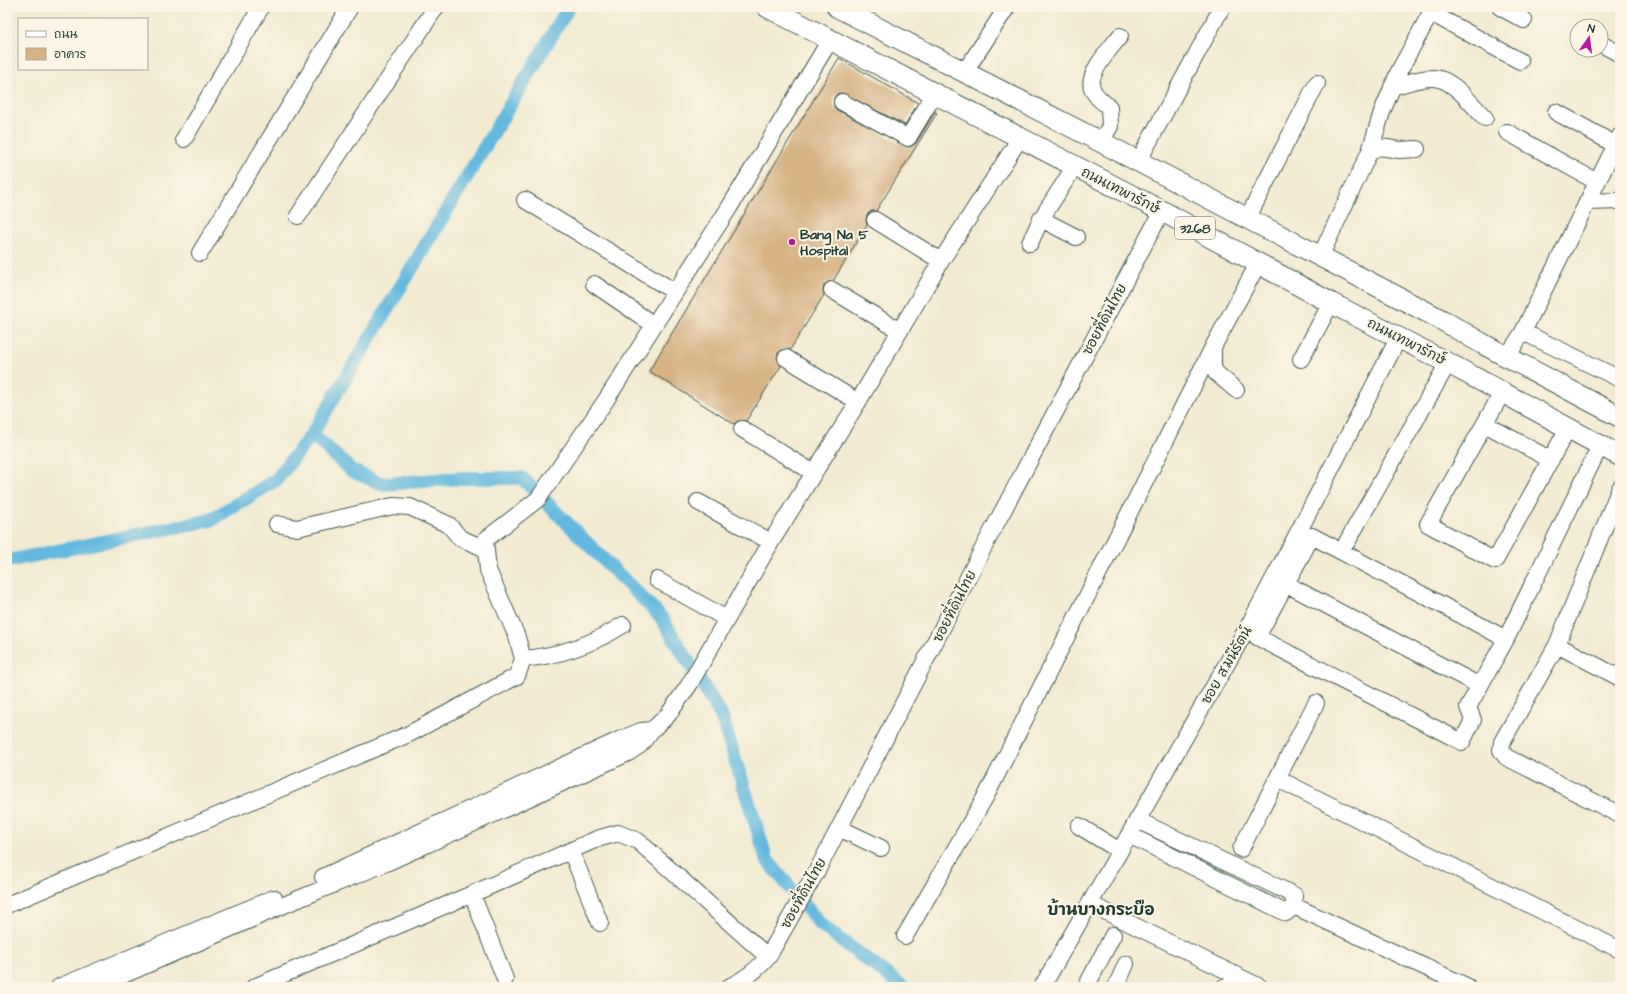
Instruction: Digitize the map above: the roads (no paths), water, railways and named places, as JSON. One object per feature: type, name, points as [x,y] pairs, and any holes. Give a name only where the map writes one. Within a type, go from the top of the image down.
[{"type":"main road","name":"ถนนเทพารักษ์","points":[[767,7],[1162,211],[1620,456]]},
{"type":"main road","name":"3268","points":[[836,7],[1102,142],[1442,320],[1507,357],[1620,417]]},
{"type":"street","points":[[184,139],[261,7]]},
{"type":"street","points":[[200,253],[350,7]]},
{"type":"street","points":[[298,216],[436,7]]},
{"type":"street","points":[[964,73],[1007,7]]},
{"type":"street","points":[[1138,162],[1222,7]]},
{"type":"street","points":[[1500,7],[1524,20]]},
{"type":"street","points":[[1320,257],[1370,151],[1382,112],[1399,71],[1437,11],[1520,61]]},
{"type":"street","points":[[1102,142],[1110,126],[1109,107],[1098,98],[1092,87],[1093,74],[1120,36]]},
{"type":"street","points":[[7,905],[408,734],[517,676],[523,659],[517,637],[488,570],[485,540],[538,499],[606,400],[729,208],[830,40]]},
{"type":"street","points":[[1609,48],[1620,54]]},
{"type":"street","points":[[1392,88],[1424,78],[1433,77],[1442,79],[1450,83],[1485,118]]},
{"type":"street","points":[[1247,219],[1317,83]]},
{"type":"street","points":[[842,102],[908,138],[935,93]]},
{"type":"street","points":[[1507,357],[1523,332],[1618,140],[1556,112]]},
{"type":"street","points":[[1507,132],[1597,182]]},
{"type":"street","points":[[59,987],[289,897],[386,862],[539,785],[619,740],[641,731],[652,730],[668,715],[690,685],[771,542],[858,402],[941,261],[1020,138]]},
{"type":"street","points":[[1370,151],[1380,147],[1399,150],[1417,149]]},
{"type":"street","points":[[1030,243],[1041,219],[1075,166]]},
{"type":"street","points":[[525,200],[675,292]]},
{"type":"street","points":[[1587,202],[1620,202]]},
{"type":"street","name":"ซอยที่ดินไทย","points":[[729,987],[740,982],[761,965],[768,957],[819,867],[994,528],[1162,211]]},
{"type":"street","points":[[1041,219],[1076,237]]},
{"type":"street","points":[[875,220],[941,261]]},
{"type":"street","points":[[905,936],[987,794],[1212,347],[1258,262]]},
{"type":"street","points":[[594,284],[654,324]]},
{"type":"street","points":[[832,290],[900,331]]},
{"type":"street","points":[[1301,359],[1332,303]]},
{"type":"street","points":[[1523,332],[1620,379]]},
{"type":"street","name":"ซอย ส.มนีรัตน์","points":[[1042,987],[1277,573],[1399,337]]},
{"type":"street","points":[[1212,347],[1213,367],[1216,373],[1236,390]]},
{"type":"street","points":[[786,358],[858,402]]},
{"type":"street","points":[[1347,542],[1448,363]]},
{"type":"street","points":[[1502,393],[1428,524],[1495,561],[1568,428]]},
{"type":"street","points":[[1485,424],[1551,460]]},
{"type":"street","points":[[742,429],[814,473]]},
{"type":"street","points":[[1506,639],[1312,536],[1257,637],[1462,742],[1473,720],[1468,707],[1506,639],[1600,446]]},
{"type":"street","points":[[1619,494],[1557,645],[1502,742],[1501,750],[1506,757],[1620,815]]},
{"type":"street","points":[[698,502],[771,542]]},
{"type":"street","points":[[277,524],[297,528],[393,506],[410,507],[448,525],[460,538],[486,549]]},
{"type":"street","points":[[656,580],[727,620]]},
{"type":"street","points":[[1286,584],[1480,686]]},
{"type":"street","points":[[523,659],[545,657],[575,648],[609,634],[623,625]]},
{"type":"street","points":[[1557,645],[1620,678]]},
{"type":"street","points":[[1241,849],[1316,703]]},
{"type":"street","points":[[1278,779],[1620,950]]},
{"type":"street","points":[[1129,835],[1286,913],[1294,906],[1294,895],[1137,820]]},
{"type":"street","points":[[1079,826],[1120,851]]},
{"type":"street","points":[[839,828],[881,848]]},
{"type":"street","points":[[254,987],[287,981],[472,894],[597,839],[618,833],[638,841],[768,957]]},
{"type":"street","points":[[570,851],[600,923]]},
{"type":"street","points":[[472,894],[505,979]]},
{"type":"street","points":[[96,987],[289,897]]},
{"type":"street","points":[[1090,904],[1260,987]]},
{"type":"street","points":[[1294,906],[1468,987]]},
{"type":"street","points":[[1086,987],[1113,935]]},
{"type":"street","points":[[1116,987],[1126,964]]},
{"type":"waterway","points":[[7,561],[211,520],[276,480],[312,434],[569,7]]},
{"type":"waterway","points":[[312,434],[352,471],[383,484],[463,478],[522,478],[661,617],[721,715],[767,860],[821,925],[903,987]]},
{"type":"place","name":"Bang Na 5 Hospital","points":[[792,242]]},
{"type":"district","name":"บ้านบางกระบือ","points":[[1101,909]]}]
